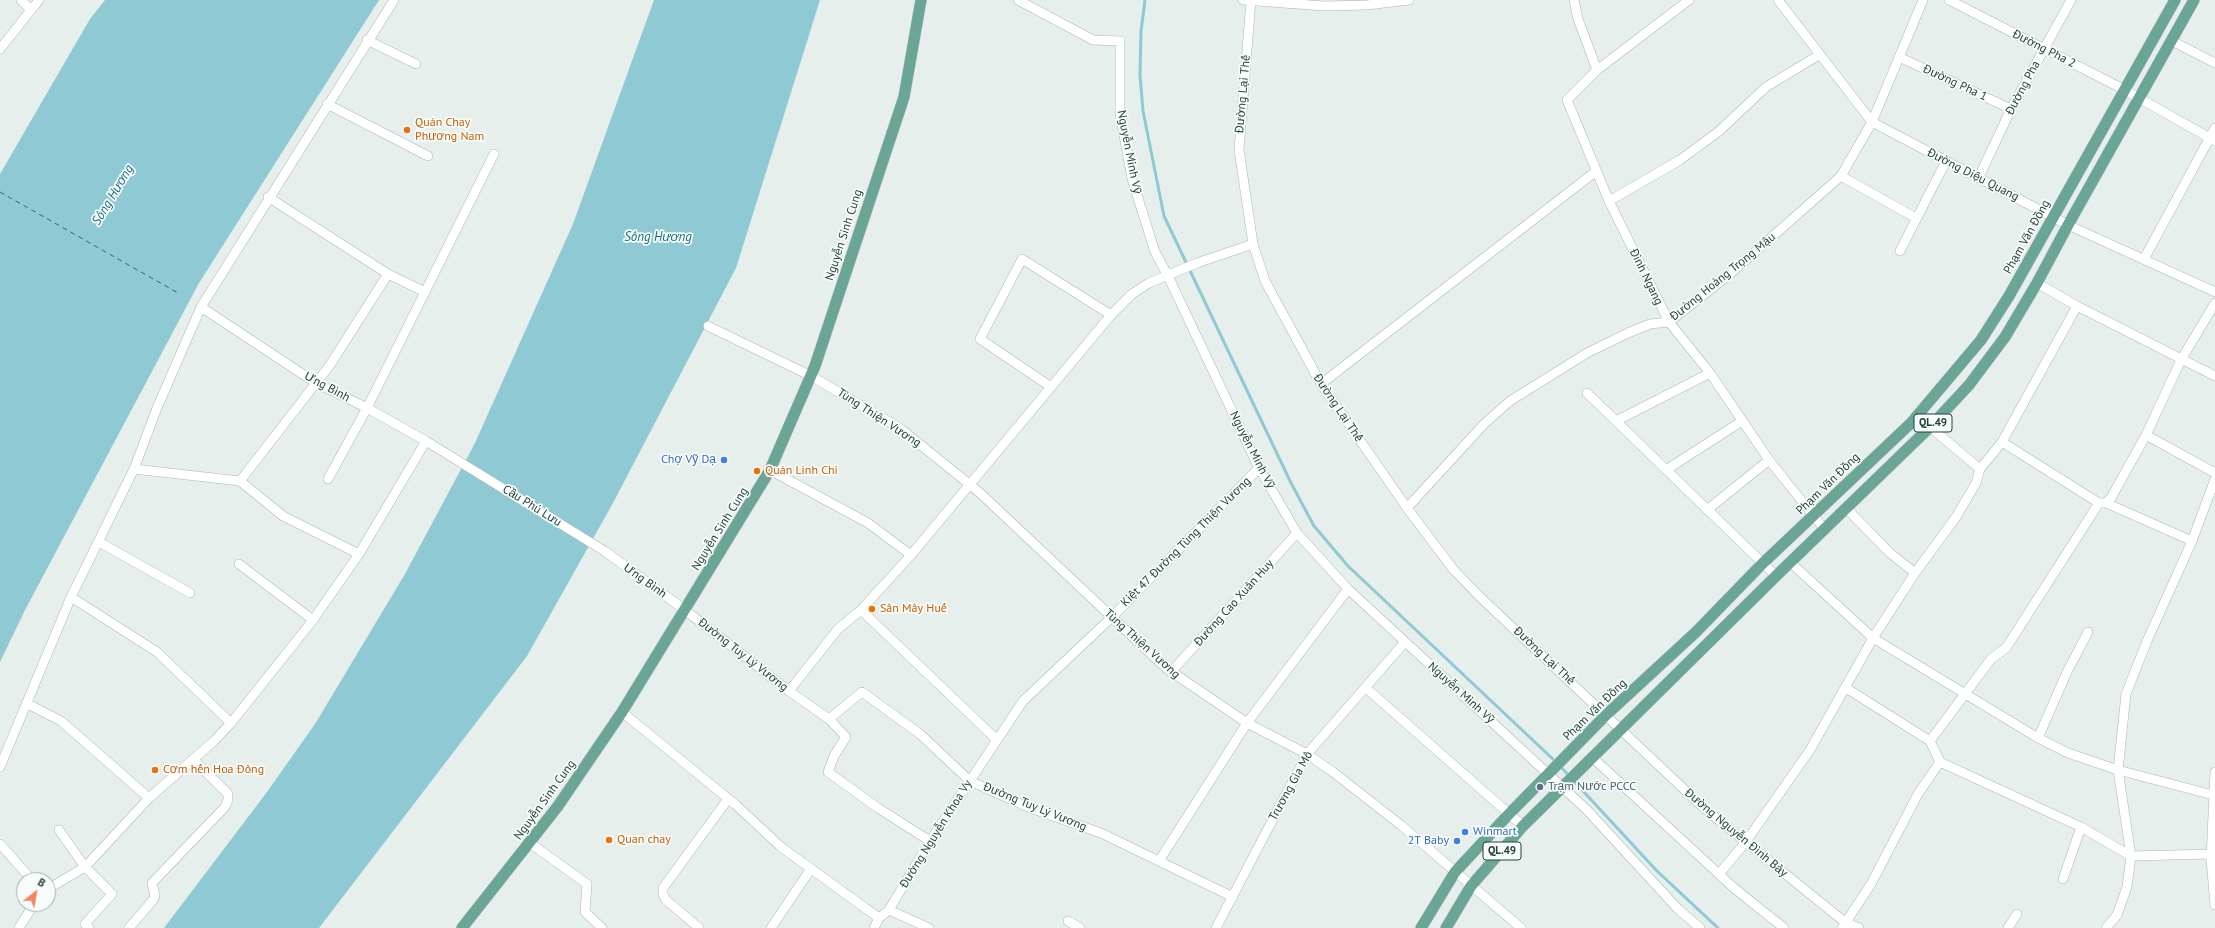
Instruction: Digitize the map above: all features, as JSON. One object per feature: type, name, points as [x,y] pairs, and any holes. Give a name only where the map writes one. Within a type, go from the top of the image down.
[{"type":"main road","name":"Nguyễn Sinh Cung","points":[[462,928],[558,806],[622,712],[770,470],[811,376],[904,97],[921,0]]},
{"type":"main road","name":"Phạm Văn Đồng","points":[[1421,928],[1455,872],[1509,814],[1606,715],[1696,632],[1762,564],[1911,423],[1981,340],[2009,296],[2175,0]]},
{"type":"main road","name":"QL.49","points":[[1446,928],[1471,886],[1523,826],[1776,576],[1930,427],[1969,385],[2004,337],[2038,283],[2068,225],[2170,40],[2194,0]]},
{"type":"street","points":[[21,0],[31,10]]},
{"type":"street","points":[[0,49],[39,0]]},
{"type":"street","points":[[0,767],[71,597],[134,469],[201,307],[367,40],[394,0]]},
{"type":"street","name":"Nguyễn Minh Vỹ","points":[[1018,0],[1093,40],[1120,41],[1120,113],[1132,179],[1155,252],[1168,276],[1259,468],[1297,534],[1348,589],[1565,785],[1678,909],[1700,928]]},
{"type":"street","points":[[1248,0],[1324,6],[1367,5],[1409,0]]},
{"type":"street","name":"Đường Lại Thế","points":[[1248,0],[1239,150],[1253,244],[1265,282],[1320,384],[1407,508],[1463,580],[1621,729]]},
{"type":"street","points":[[1574,0],[1578,19],[1597,70],[1689,0]]},
{"type":"street","name":"Đường Diệu Quang","points":[[1778,0],[1872,122],[2068,225],[2215,292]]},
{"type":"street","name":"Đường Hoàng Trọng Mậu","points":[[1407,508],[1484,424],[1510,401],[1587,353],[1650,324],[1669,322],[1730,274],[1841,176],[1872,122],[1923,0]]},
{"type":"street","name":"Đường Pha 2","points":[[1949,0],[2125,90],[2212,140]]},
{"type":"street","name":"Đường Pha","points":[[1978,177],[2044,48],[2071,0]]},
{"type":"street","points":[[367,40],[416,64]]},
{"type":"street","points":[[2170,40],[2215,63]]},
{"type":"street","points":[[1608,201],[1680,160],[1718,132],[1766,87],[1819,55]]},
{"type":"street","name":"Đường Pha 1","points":[[1899,57],[2012,109]]},
{"type":"street","name":"Đình Ngang","points":[[1597,70],[1566,100],[1608,201],[1669,322],[1710,373],[1769,460],[1825,530]]},
{"type":"street","points":[[327,104],[428,156]]},
{"type":"street","points":[[2144,259],[2212,140],[2215,128]]},
{"type":"street","points":[[328,479],[367,408],[494,154]]},
{"type":"street","points":[[1900,251],[1946,161]]},
{"type":"street","points":[[1320,384],[1595,172]]},
{"type":"street","points":[[1841,176],[1916,218]]},
{"type":"street","points":[[268,198],[388,274],[425,292]]},
{"type":"street","points":[[789,691],[838,629],[861,610],[911,555],[1111,315],[1132,294],[1149,283],[1197,263],[1253,244]]},
{"type":"street","points":[[1051,387],[980,339],[1022,259],[1111,315]]},
{"type":"street","points":[[240,481],[330,365],[388,274]]},
{"type":"street","points":[[2038,283],[2077,306],[2215,376]]},
{"type":"street","points":[[1930,741],[1991,659],[2006,648],[2103,503],[2111,498],[2146,435],[2181,360],[2215,303]]},
{"type":"street","points":[[1719,874],[1745,843],[1810,750],[1846,688],[1872,638],[1956,517],[1976,483],[1980,469],[2002,442],[2077,306]]},
{"type":"street","name":"Ưng Bình","points":[[201,307],[316,383],[367,408],[458,460]]},
{"type":"street","name":"Tùng Thiện Vương","points":[[708,326],[811,376],[901,429],[969,484],[1171,672],[1247,723],[1307,754],[1402,826],[1522,928]]},
{"type":"street","points":[[1616,421],[1710,373]]},
{"type":"street","points":[[1587,393],[1776,576]]},
{"type":"street","points":[[1666,470],[1742,421]]},
{"type":"street","points":[[1930,427],[1980,469]]},
{"type":"street","points":[[2146,435],[2215,473]]},
{"type":"street","points":[[56,884],[85,867],[149,798],[194,759],[231,723],[312,620],[359,554],[426,441]]},
{"type":"street","points":[[2002,442],[2103,503],[2192,541]]},
{"type":"street","name":"Cầu Phú Lưu","points":[[458,460],[606,552]]},
{"type":"street","points":[[1707,510],[1769,460]]},
{"type":"street","name":"Kiệt 47 Đường Tùng Thiện Vương","points":[[1112,617],[1259,468]]},
{"type":"street","points":[[134,469],[240,481],[283,516],[359,554]]},
{"type":"street","points":[[770,470],[868,523],[911,555]]},
{"type":"street","points":[[2106,928],[2117,915],[2128,887],[2131,856],[2118,770],[2126,694],[2147,641],[2192,541],[2215,479]]},
{"type":"street","points":[[1846,508],[1890,553],[1916,573]]},
{"type":"street","name":"Đường Cao Xuân Huy","points":[[1171,672],[1297,534]]},
{"type":"street","points":[[99,542],[190,593]]},
{"type":"street","name":"Ưng Bình","points":[[606,552],[685,610]]},
{"type":"street","points":[[1791,563],[1872,638],[2038,738],[2068,753],[2118,770],[2212,796]]},
{"type":"street","points":[[239,564],[312,620]]},
{"type":"street","points":[[1159,861],[1247,723],[1348,589]]},
{"type":"street","points":[[71,597],[157,652],[231,723]]},
{"type":"street","name":"Đường Tuy Lý Vương","points":[[685,610],[789,691],[829,719],[862,692],[920,734],[970,781],[1030,808],[1101,833],[1233,897]]},
{"type":"street","points":[[861,610],[998,740]]},
{"type":"street","name":"Đường Nguyễn Khoa Vy","points":[[874,928],[879,918],[889,910],[930,841],[1023,701],[1112,617]]},
{"type":"street","points":[[2038,738],[2067,672],[2088,632]]},
{"type":"street","name":"Trương Gia Mô","points":[[1216,928],[1307,754],[1405,642]]},
{"type":"street","points":[[1366,688],[1523,826]]},
{"type":"street","points":[[1846,688],[1930,741],[1940,762],[2081,827],[2131,856],[2211,854]]},
{"type":"street","points":[[26,703],[61,721],[149,798]]},
{"type":"street","points":[[622,712],[728,798],[759,825],[781,847],[810,870],[879,918]]},
{"type":"street","points":[[829,719],[846,737],[834,756],[828,772],[878,808],[930,841]]},
{"type":"street","name":"Đường Nguyễn Đình Bảy","points":[[1621,729],[1705,809],[1745,843],[1844,925],[1859,928]]},
{"type":"street","points":[[1593,758],[1719,874],[1753,904],[1784,928]]},
{"type":"street","points":[[129,928],[155,896],[152,883],[224,807],[228,800],[228,794],[194,759]]},
{"type":"street","points":[[1844,925],[1872,884],[1918,794],[1940,762]]},
{"type":"street","points":[[2215,772],[2212,796],[2214,810],[2211,854],[2215,904]]},
{"type":"street","points":[[699,928],[666,900],[663,894],[663,888],[728,798]]},
{"type":"street","points":[[2063,878],[2081,827]]},
{"type":"street","points":[[59,830],[85,867],[112,894],[85,924],[89,928]]},
{"type":"street","points":[[530,843],[587,884],[585,912],[602,928]]},
{"type":"street","points":[[0,844],[25,872]]},
{"type":"street","points":[[771,928],[810,870]]},
{"type":"street","points":[[889,910],[928,928]]},
{"type":"street","points":[[19,928],[29,912]]},
{"type":"street","points":[[2008,928],[2017,914]]},
{"type":"street","points":[[1068,922],[1080,928]]},
{"type":"water","name":"Sông Hương","points":[[105,0],[379,0],[199,283],[25,610],[0,662],[0,174],[90,19]]},
{"type":"water","name":"Sông Hương","points":[[654,0],[820,0],[736,268],[613,503],[527,656],[319,928],[164,928],[267,792],[315,724],[405,574],[475,443],[573,224]]},
{"type":"waterway","points":[[1145,0],[1141,31],[1140,75],[1143,111],[1164,216],[1291,483],[1314,526],[1348,566],[1556,762]]},
{"type":"waterway","points":[[1560,766],[1656,870],[1718,928]]},
{"type":"ferry route","points":[[0,192],[178,293]]},
{"type":"place","name":"Quán Chay Phương Nam","points":[[407,130]]},
{"type":"place","name":"Chợ Vỹ Dạ","points":[[724,460]]},
{"type":"place","name":"Quán Linh Chi","points":[[757,471]]},
{"type":"place","name":"Sân Mây Huế","points":[[872,609]]},
{"type":"place","name":"Cơm hến Hoa Đông","points":[[155,770]]},
{"type":"place","name":"Trạm Nước PCCC","points":[[1540,787]]},
{"type":"place","name":"Winmart","points":[[1465,832]]},
{"type":"place","name":"Quan chay","points":[[609,840]]},
{"type":"place","name":"2T Baby","points":[[1457,841]]}]
